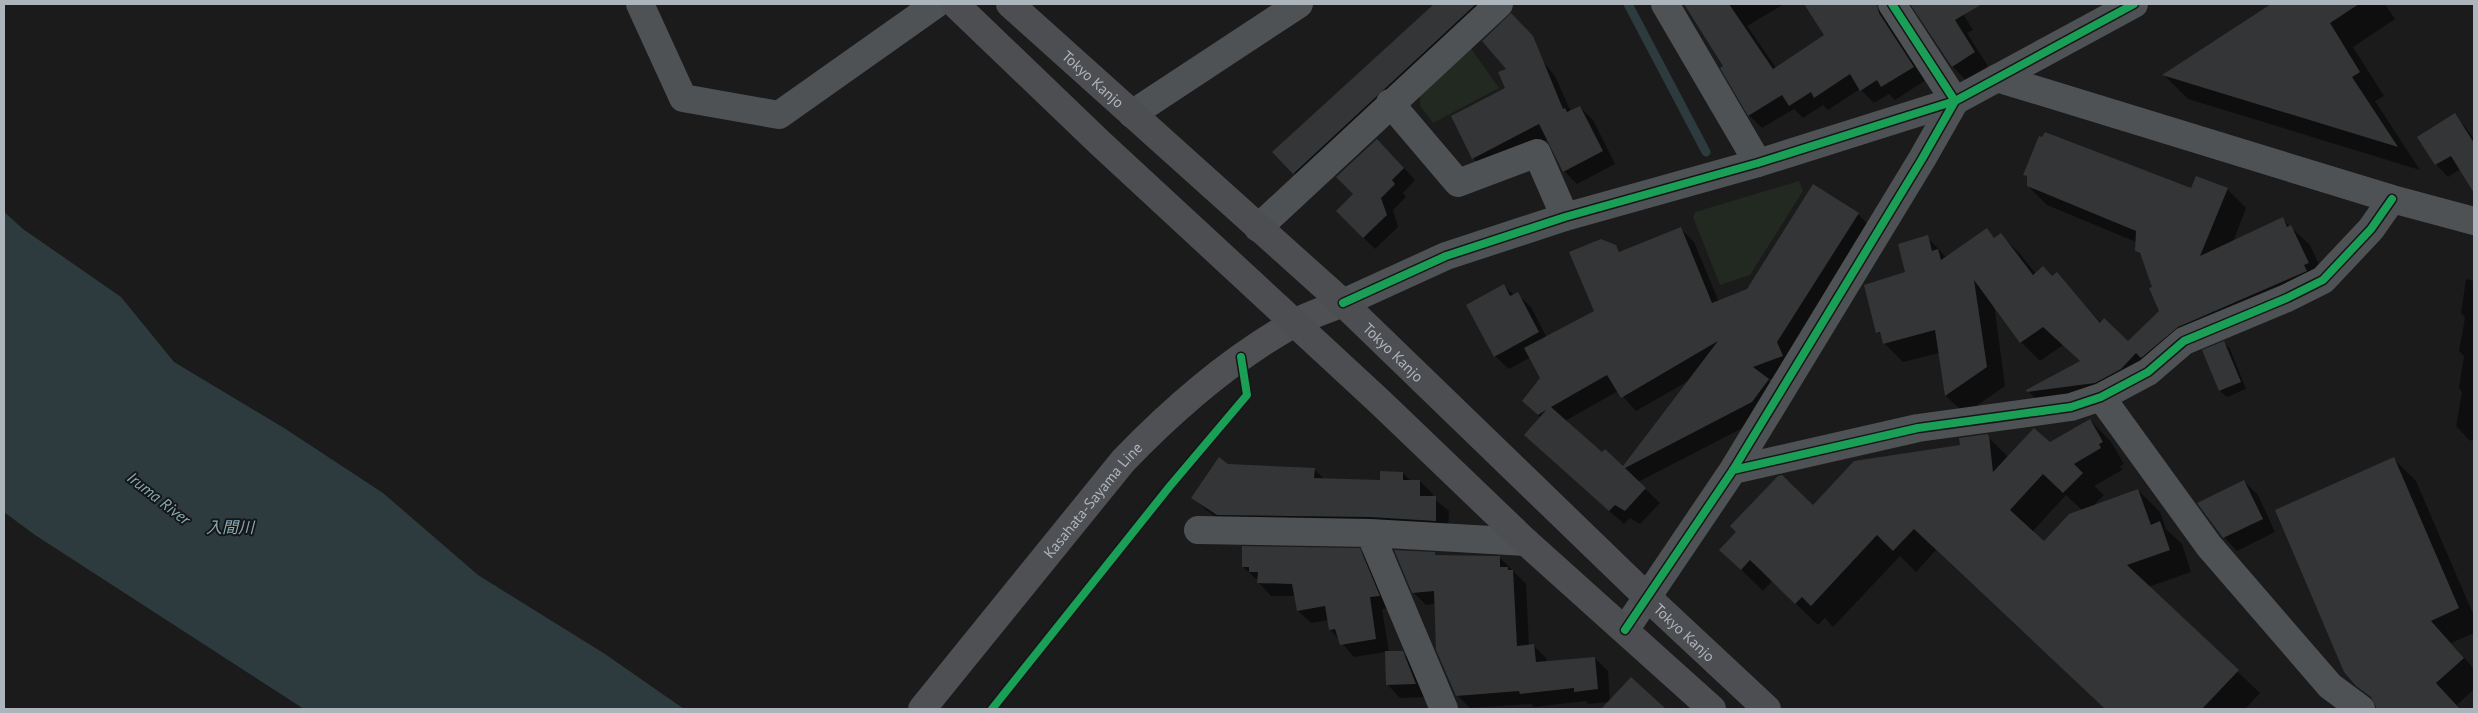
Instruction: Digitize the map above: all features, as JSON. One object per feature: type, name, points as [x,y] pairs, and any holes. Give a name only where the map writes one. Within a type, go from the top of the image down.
[{"type":"highway","points":[[954,4],[1100,143],[1380,402],[1526,542],[1712,709]]},
{"type":"highway","name":"Tokyo Kanjo","points":[[1020,7],[1132,114],[1343,303],[1646,596],[1767,709]]},
{"type":"main road","name":"Kasahata-Sayama Line","points":[[922,709],[1085,507],[1144,439],[1194,392],[1241,357],[1294,323],[1343,303]]},
{"type":"street","points":[[640,4],[683,98],[779,115],[936,4]]},
{"type":"street","points":[[1132,114],[1299,4]]},
{"type":"street","points":[[1258,228],[1390,103],[1499,4]]},
{"type":"street","points":[[1665,4],[1758,163]]},
{"type":"street","points":[[1892,4],[1955,100]]},
{"type":"street","points":[[1343,303],[1446,256],[1565,217],[1758,163],[1955,100],[2134,4]]},
{"type":"street","points":[[1997,78],[2392,199],[2474,222]]},
{"type":"street","points":[[1625,630],[1646,596],[1733,470],[1922,159],[1955,100]]},
{"type":"street","points":[[1390,103],[1458,183],[1537,153],[1565,217]]},
{"type":"street","points":[[1733,470],[1918,428],[2071,407],[2102,396],[2148,372],[2184,341],[2287,298],[2323,280],[2371,229],[2392,199]]},
{"type":"street","points":[[2102,396],[2209,546],[2330,686],[2361,709]]},
{"type":"street","points":[[1198,530],[1370,533],[1526,542]]},
{"type":"street","points":[[1370,533],[1444,709]]},
{"type":"shaded area","points":[[1470,47],[1499,88],[1433,123],[1420,106],[1420,94]]},
{"type":"shaded area","points":[[1799,181],[1803,191],[1750,275],[1720,285],[1693,217],[1695,212]]},
{"type":"water","name":"入間川","points":[[4,212],[23,229],[121,297],[174,362],[284,428],[383,493],[478,575],[605,654],[684,709],[304,709],[35,535],[4,512]]},
{"type":"building","points":[[1434,4],[1476,4],[1293,174],[1272,152]]},
{"type":"building","points":[[1684,4],[1729,4],[1773,69],[1824,35],[1804,4],[1877,4],[1879,13],[1914,67],[1881,87],[1877,80],[1860,91],[1850,74],[1814,98],[1811,92],[1789,106],[1782,95],[1748,116],[1720,68],[1723,66]]},
{"type":"building","points":[[1910,4],[1982,4],[1955,20],[1975,52],[1952,67]]},
{"type":"building","points":[[2271,4],[2359,4],[2330,23],[2360,72],[2352,77],[2398,147],[2162,75]]},
{"type":"building","points":[[1511,13],[1533,36],[1563,109],[1565,108],[1567,112],[1580,106],[1603,151],[1563,172],[1539,124],[1472,159],[1451,116],[1505,88],[1498,72],[1506,69],[1482,41]]},
{"type":"building","points":[[2455,113],[2474,143],[2474,193],[2451,156],[2435,165],[2417,137]]},
{"type":"building","points":[[2045,132],[2191,188],[2196,176],[2228,188],[2200,256],[2283,217],[2287,227],[2291,225],[2309,263],[2304,265],[2307,271],[2178,327],[2141,358],[2136,353],[2121,369],[2095,383],[2027,392],[2026,390],[2080,361],[2043,327],[2020,343],[1974,280],[1987,367],[1945,396],[1935,330],[1883,344],[1880,332],[1876,333],[1864,285],[1905,272],[1898,244],[1928,235],[1932,251],[1938,249],[1941,260],[1987,228],[1994,238],[2001,233],[2033,275],[2043,266],[2052,276],[2057,272],[2100,323],[2104,318],[2128,341],[2159,311],[2149,288],[2152,287],[2140,253],[2135,251],[2136,231],[2027,186],[2027,176],[2023,175],[2039,136],[2042,137]]},
{"type":"building","points":[[1377,139],[1404,168],[1392,180],[1395,184],[1381,198],[1387,215],[1363,238],[1336,211],[1353,194],[1336,177]]},
{"type":"building","points":[[1813,184],[1859,213],[1777,342],[1783,356],[1753,367],[1769,379],[1752,402],[1625,468],[1646,488],[1625,511],[1615,505],[1609,511],[1524,435],[1546,410],[1538,415],[1522,401],[1540,378],[1524,348],[1594,311],[1569,252],[1601,239],[1616,245],[1619,252],[1681,227],[1712,303],[1747,289]],"holes":[[[1718,341],[1623,466],[1605,449],[1602,452],[1551,407],[1607,375],[1621,398]]]},
{"type":"building","points":[[1504,284],[1510,296],[1518,292],[1539,332],[1494,357],[1466,305]]},
{"type":"building","points":[[2224,341],[2241,382],[2219,391],[2202,350]]},
{"type":"building","points":[[2090,419],[2103,442],[2099,444],[2101,448],[2074,464],[2083,473],[2063,493],[2043,474],[2010,510],[2044,541],[2069,514],[2138,489],[2151,525],[2160,521],[2170,550],[2127,565],[2239,670],[2202,709],[2105,709],[1914,529],[1893,551],[1877,535],[1811,606],[1802,597],[1795,604],[1750,560],[1741,570],[1719,550],[1736,532],[1730,526],[1778,476],[1782,475],[1813,505],[1854,461],[1960,445],[1959,438],[1987,434],[1989,436],[1993,472],[2034,428],[2050,442]]},
{"type":"building","points":[[1219,457],[1228,464],[1315,468],[1314,478],[1380,480],[1380,471],[1403,472],[1403,480],[1420,480],[1420,496],[1436,496],[1436,521],[1370,517],[1217,515],[1191,498]]},
{"type":"building","points":[[2394,457],[2459,608],[2431,621],[2464,658],[2436,683],[2460,709],[2377,709],[2371,697],[2356,686],[2344,672],[2275,510]]},
{"type":"building","points":[[2244,480],[2263,519],[2223,538],[2197,503]]},
{"type":"building","points":[[1242,546],[1360,548],[1380,596],[1370,597],[1376,639],[1340,645],[1335,629],[1329,630],[1325,606],[1297,611],[1292,584],[1257,583],[1258,572],[1249,572],[1249,567],[1242,567]]},
{"type":"building","points":[[1394,550],[1435,552],[1435,555],[1500,556],[1500,567],[1508,567],[1508,570],[1513,570],[1517,646],[1534,644],[1536,662],[1595,657],[1598,689],[1574,692],[1574,688],[1520,694],[1519,691],[1456,696],[1436,650],[1434,591],[1412,593]]},
{"type":"building","points":[[1385,651],[1403,651],[1416,684],[1386,685]]},
{"type":"building","points":[[1631,677],[1666,709],[1601,709]]},
{"type":"waterway","points":[[1628,4],[1706,152]]},
{"type":"cycle path","points":[[1625,630],[1733,470],[1922,159],[1955,101],[1892,4]]},
{"type":"cycle path","points":[[1343,303],[1446,256],[1565,217],[1758,163],[1955,101],[2134,4]]},
{"type":"cycle path","points":[[1733,470],[1918,428],[2071,407],[2101,397],[2148,372],[2184,341],[2287,298],[2323,280],[2371,229],[2392,199]]},
{"type":"cycle path","points":[[992,709],[1170,486],[1247,395],[1241,357]]},
{"type":"water label","name":"Iruma River","points":[[159,498]]}]
